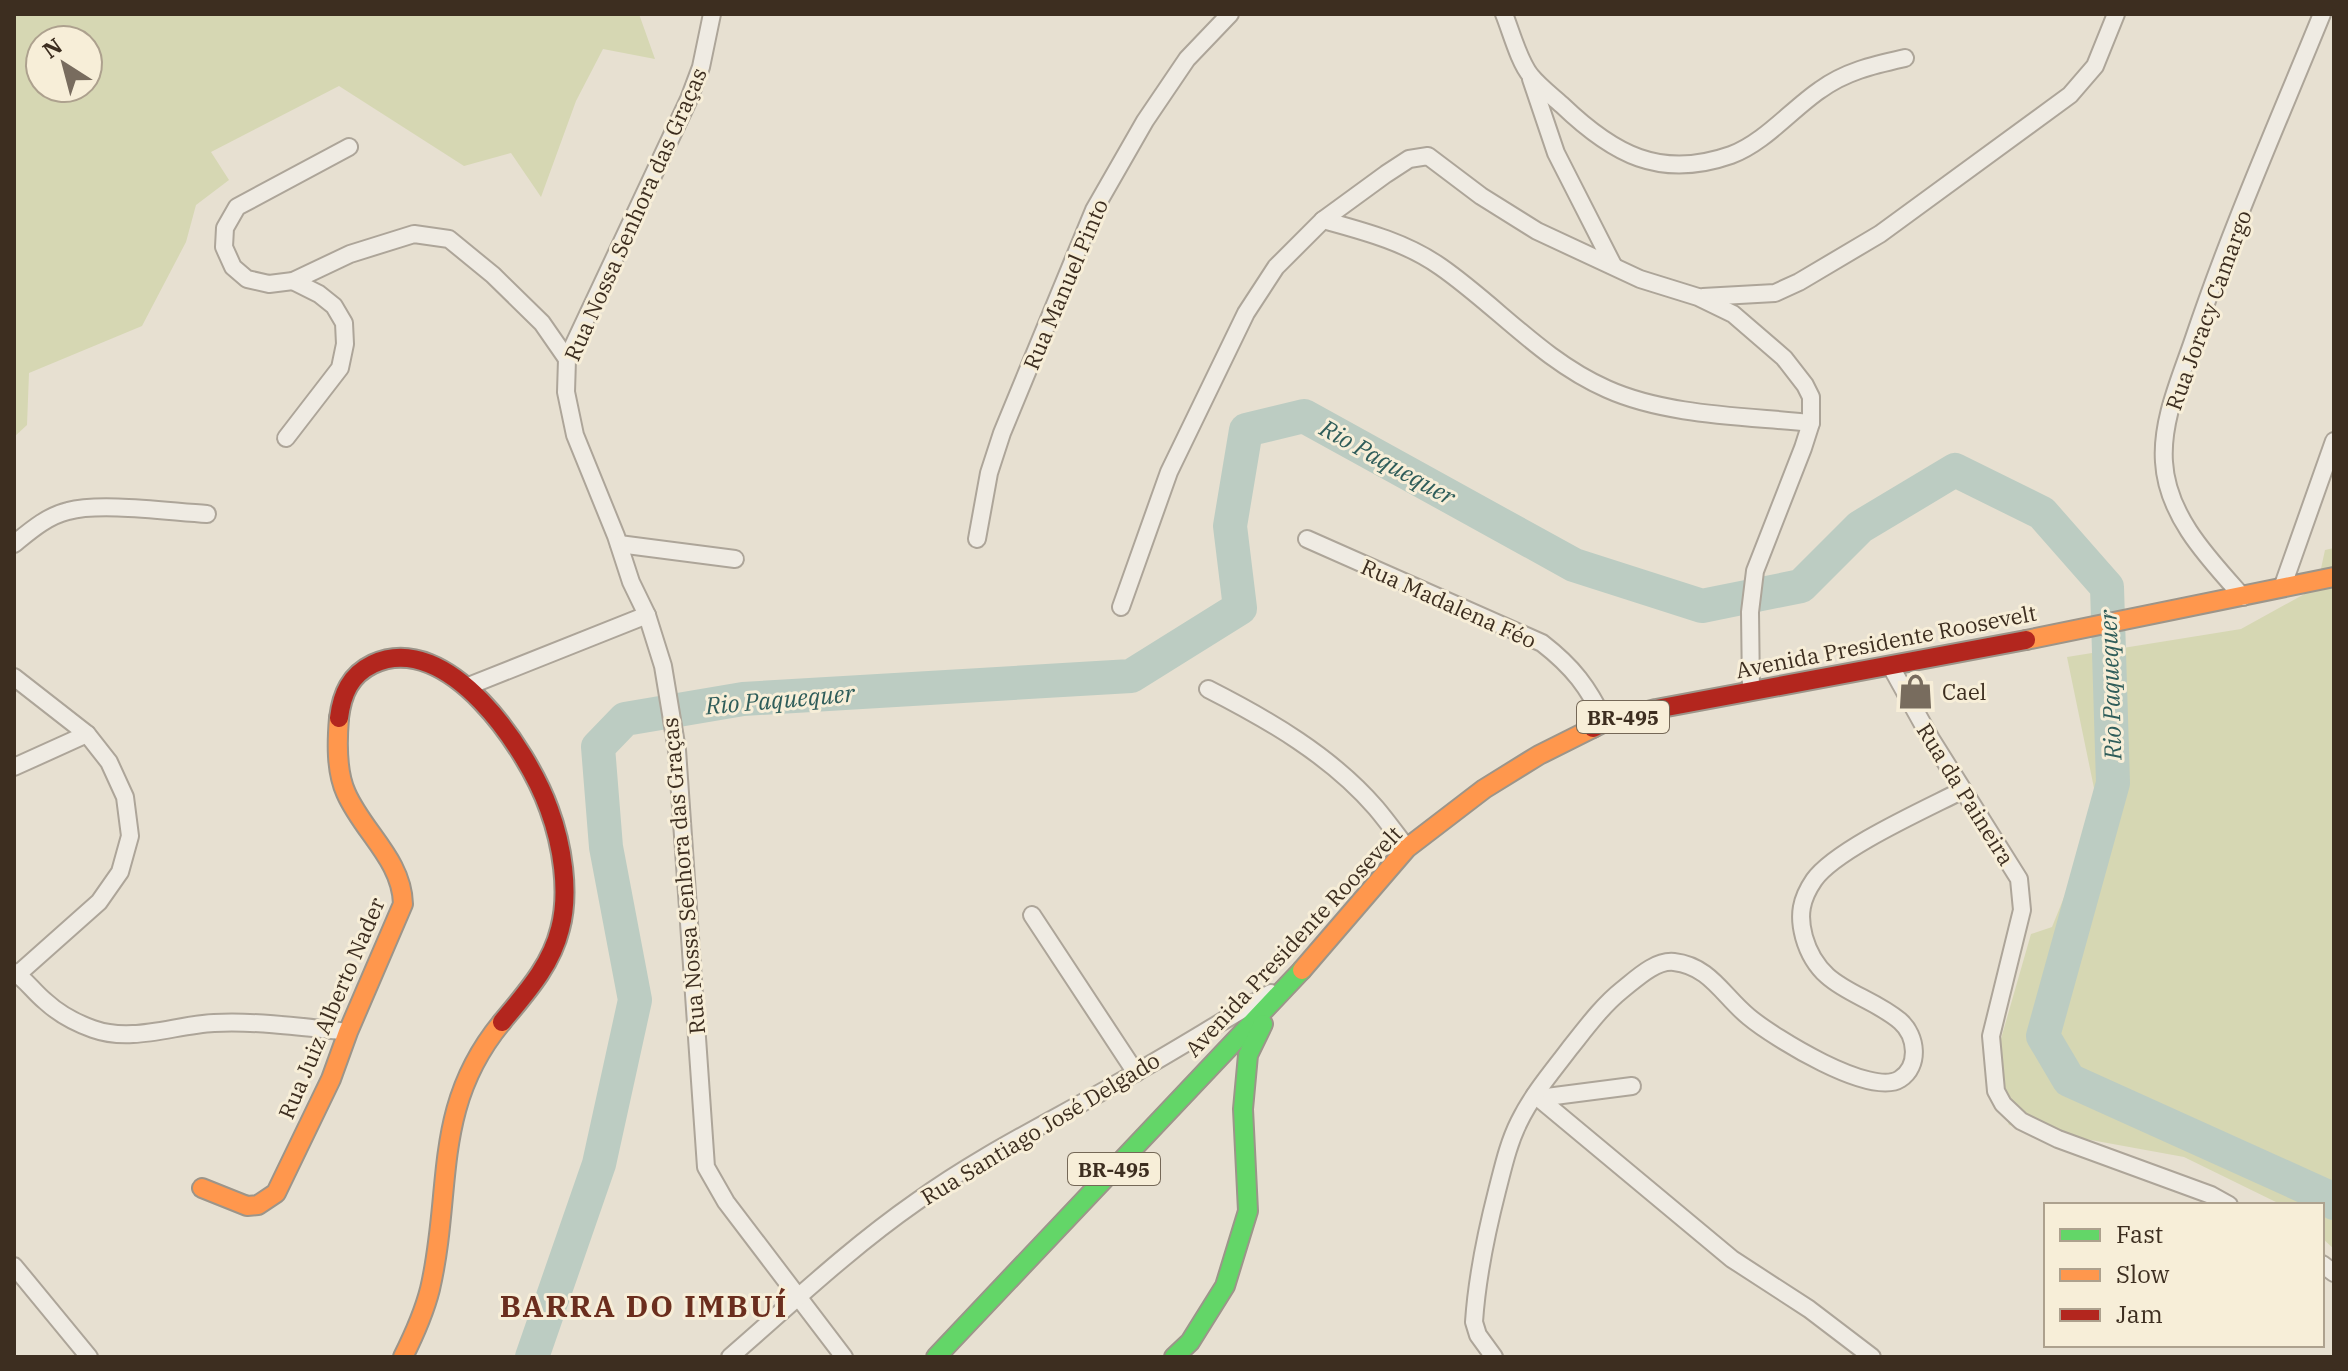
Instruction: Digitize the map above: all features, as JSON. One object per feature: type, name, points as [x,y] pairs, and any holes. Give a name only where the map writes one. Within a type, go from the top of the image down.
[{"type":"main road","name":"Avenida Presidente Roosevelt","points":[[936,1357],[1292,981],[1407,848],[1484,789],[1561,744],[1605,722],[1656,709],[2140,618],[2334,577]]},
{"type":"main road","name":"Rua Juiz Alberto Nader","points":[[202,1188],[247,1206],[258,1205],[276,1193],[331,1079],[403,904],[404,888],[400,875],[365,828],[344,787],[339,747],[341,702],[348,685],[369,664],[390,657],[441,666],[466,687],[526,761],[550,810],[564,899],[561,927],[553,951],[538,978],[468,1073],[458,1101],[448,1141],[433,1272],[413,1341],[403,1357]]},
{"type":"main road","name":"BR-495","points":[[1174,1357],[1190,1342],[1225,1286],[1248,1211],[1243,1109],[1248,1055],[1264,1023],[1292,981]]},
{"type":"main road","points":[[1191,1088],[1215,1073],[1226,1071],[1238,1085],[1243,1109]]},
{"type":"street","name":"Rua Nossa Senhora das Graças","points":[[712,14],[701,67],[689,99],[567,359],[566,392],[569,414],[589,474],[647,615],[663,666],[677,750],[706,1167],[726,1202],[844,1357]]},
{"type":"street","name":"Rua Manuel Pinto","points":[[977,539],[989,473],[1002,433],[1094,210],[1145,121],[1187,59],[1230,14]]},
{"type":"street","points":[[1504,14],[1556,153],[1613,265]]},
{"type":"street","points":[[1698,297],[1775,293],[1880,234],[2070,95],[2095,66],[2116,14]]},
{"type":"street","name":"Rua Joracy Camargo","points":[[2243,597],[2196,543],[2180,515],[2164,464],[2165,438],[2172,401],[2209,293],[2322,14]]},
{"type":"street","points":[[1529,74],[1573,116],[1616,149],[1644,161],[1683,165],[1733,154],[1773,128],[1818,90],[1845,74],[1905,58]]},
{"type":"street","points":[[349,147],[237,207],[225,228],[224,247],[233,267],[247,279],[269,284],[293,281],[350,254],[414,234],[449,239],[493,275],[542,323],[567,359]]},
{"type":"street","points":[[1121,607],[1169,472],[1246,313],[1276,267],[1323,220],[1409,159],[1428,156],[1481,196],[1537,231],[1640,279],[1698,297],[1733,314],[1784,358],[1811,397],[1811,423],[1760,554],[1752,585],[1749,640],[1751,690]]},
{"type":"street","points":[[1323,220],[1406,247],[1440,266],[1556,360],[1609,390],[1644,402],[1683,409],[1811,423]]},
{"type":"street","points":[[286,438],[340,368],[345,344],[344,323],[334,306],[319,294],[293,281]]},
{"type":"street","points":[[2282,588],[2334,441]]},
{"type":"street","points":[[14,544],[38,525],[70,510],[207,514]]},
{"type":"street","name":"Rua Madalena Féo","points":[[1307,539],[1542,643],[1580,677],[1605,722]]},
{"type":"street","points":[[619,544],[735,559]]},
{"type":"street","points":[[466,687],[647,615]]},
{"type":"street","name":"Rua da Paineira","points":[[1890,665],[1931,739],[2019,879],[2022,910],[1991,1036],[1996,1091],[2003,1104],[2021,1121],[2058,1139],[2196,1189],[2225,1203]]},
{"type":"street","points":[[14,677],[87,734],[109,762],[125,797],[130,836],[120,872],[99,902],[16,973],[47,1003],[67,1016],[112,1034],[140,1034],[209,1023],[260,1022],[348,1032]]},
{"type":"street","points":[[1208,689],[1290,735],[1341,774],[1376,808],[1407,848]]},
{"type":"street","points":[[14,767],[87,734]]},
{"type":"street","points":[[1494,1357],[1478,1335],[1474,1322],[1486,1231],[1505,1157],[1518,1124],[1608,1001],[1645,971],[1669,961],[1687,964],[1707,973],[1747,1016],[1796,1051],[1855,1076],[1892,1083],[1901,1079],[1910,1069],[1915,1055],[1911,1037],[1902,1023],[1833,981],[1819,967],[1807,946],[1800,921],[1801,903],[1815,879],[1834,861],[1963,790]]},
{"type":"street","points":[[1032,915],[1136,1073]]},
{"type":"street","name":"Rua Santiago José Delgado","points":[[730,1357],[890,1221],[953,1176],[1292,981]]},
{"type":"street","points":[[1537,1096],[1632,1086]]},
{"type":"street","points":[[1537,1096],[1732,1259],[1809,1309],[1872,1357]]},
{"type":"street","points":[[14,1266],[89,1357]]},
{"type":"green space","points":[[14,14],[639,14],[655,59],[603,49],[576,101],[541,197],[511,153],[464,166],[339,86],[211,152],[229,180],[196,205],[186,242],[142,326],[29,373],[27,425],[14,437]]},
{"type":"green space","points":[[2334,548],[2334,1249],[2324,1240],[2324,1203],[2278,1203],[2184,1157],[2009,1125],[1990,1077],[2031,934],[2052,927],[2093,826],[2094,788],[2067,657],[2241,629],[2317,587],[2325,550]]},
{"type":"waterway","name":"Rio Paquequer","points":[[532,1357],[599,1164],[635,1000],[606,847],[598,747],[625,719],[743,699],[1131,676],[1240,608],[1230,526],[1246,430],[1304,416],[1574,565],[1702,606],[1801,586],[1860,527],[1955,470],[2042,513],[2107,587],[2113,783],[2043,1036],[2069,1080],[2328,1197],[2334,1203]]},
{"type":"traffic: fast","points":[[936,1357],[1302,970]]},
{"type":"traffic: fast","points":[[1174,1357],[1190,1342],[1225,1286],[1248,1211],[1243,1109],[1248,1055],[1263,1024]]},
{"type":"traffic: slow","points":[[2026,640],[2334,577]]},
{"type":"traffic: slow","points":[[202,1188],[247,1206],[258,1205],[276,1193],[331,1079],[403,904],[401,888],[389,860],[346,793],[338,756],[339,718]]},
{"type":"traffic: slow","points":[[1302,970],[1407,848],[1484,789],[1539,755],[1593,728]]},
{"type":"traffic: slow","points":[[403,1357],[430,1289],[454,1118],[479,1054],[502,1022]]},
{"type":"traffic: jam","points":[[1593,728],[1656,709],[2026,640]]},
{"type":"traffic: jam","points":[[339,718],[348,686],[365,668],[401,658],[429,664],[456,679],[481,701],[504,728],[538,784],[554,823],[561,853],[563,915],[556,942],[544,967],[502,1022]]},
{"type":"place","name":"Cael","points":[[1916,691]]},
{"type":"district","name":"BARRA DO IMBUÍ","points":[[644,1305]]}]
